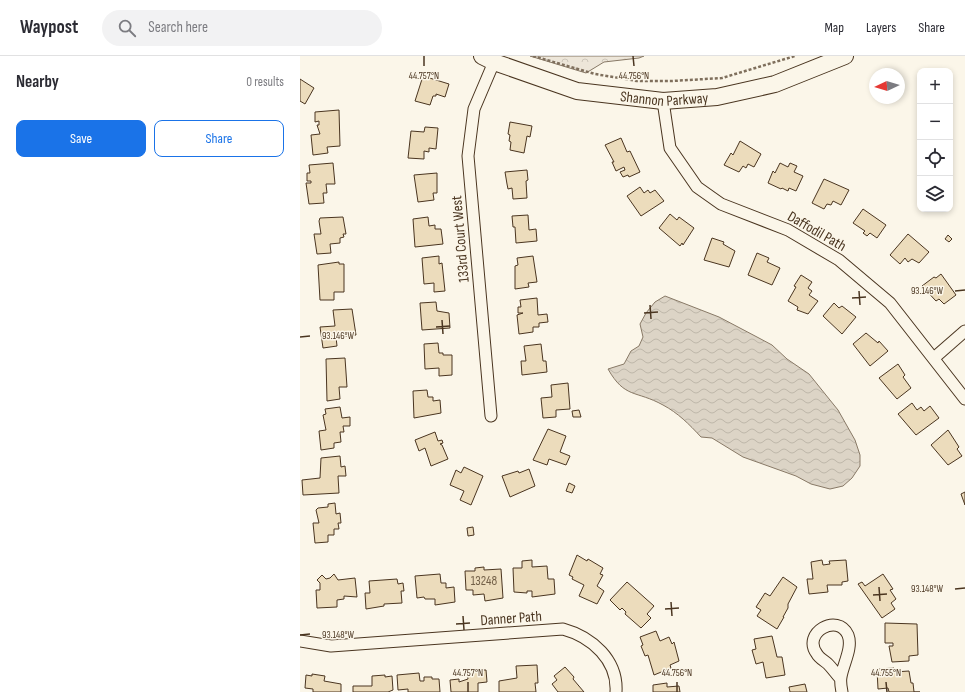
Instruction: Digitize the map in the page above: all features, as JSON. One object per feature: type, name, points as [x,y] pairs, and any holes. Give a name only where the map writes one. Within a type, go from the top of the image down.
[{"type":"street","name":"Shannon Parkway","points":[[488,59],[577,91],[663,100],[717,97],[775,84],[845,56]]},
{"type":"street","name":"133rd Court West","points":[[488,59],[474,109],[468,156],[491,416]]},
{"type":"street","name":"Daffodil Path","points":[[663,100],[670,148],[696,187],[721,204],[788,230],[839,260],[890,303],[965,399]]},
{"type":"street","points":[[934,358],[965,331]]},
{"type":"street","points":[[840,678],[817,655],[813,646],[814,636],[820,628],[828,625],[836,625],[843,629],[848,635],[850,645],[840,678],[842,692]]},
{"type":"street","name":"Danner Path","points":[[300,641],[331,646],[563,629],[583,636],[600,650],[612,668],[616,692]]},
{"type":"path","points":[[533,56],[595,74],[637,81],[672,81],[722,78],[795,56]]},
{"type":"green space","points":[[530,56],[644,56],[639,58],[604,62],[586,73]]},
{"type":"water","points":[[665,296],[719,317],[772,345],[787,359],[809,374],[838,410],[855,440],[860,455],[860,466],[852,478],[843,486],[830,489],[811,484],[796,476],[743,457],[712,438],[701,437],[683,419],[668,408],[654,400],[632,393],[620,385],[608,369],[624,364],[631,351],[639,346],[643,337],[640,324],[646,313],[655,302]]},
{"type":"building","points":[[423,76],[449,84],[445,97],[436,94],[436,96],[433,96],[430,105],[415,101]]},
{"type":"building","points":[[300,79],[314,88],[305,104],[300,101]]},
{"type":"building","points":[[339,110],[340,146],[327,147],[328,153],[313,155],[311,135],[320,134],[317,125],[319,125],[319,121],[315,122],[315,112]]},
{"type":"building","points":[[510,122],[532,126],[530,137],[527,136],[524,153],[510,150],[511,142],[509,141],[510,135],[508,134]]},
{"type":"building","points":[[425,127],[438,128],[436,149],[429,148],[429,152],[424,151],[424,159],[408,158],[411,131],[424,132]]},
{"type":"building","points":[[621,138],[627,152],[630,151],[640,172],[629,177],[628,175],[623,177],[620,172],[625,170],[624,167],[616,171],[612,162],[614,162],[605,145]]},
{"type":"building","points":[[740,141],[761,154],[754,167],[748,164],[746,168],[743,166],[739,172],[724,165],[731,153],[733,155]]},
{"type":"building","points":[[333,163],[335,184],[326,184],[327,193],[323,193],[324,203],[309,204],[306,183],[311,183],[311,181],[307,181],[307,173],[310,173],[309,165]]},
{"type":"building","points":[[780,163],[788,167],[790,163],[797,166],[794,172],[803,176],[796,191],[789,188],[788,191],[782,188],[781,189],[768,183],[773,171],[775,173]]},
{"type":"building","points":[[527,170],[527,198],[513,199],[512,188],[508,189],[505,172]]},
{"type":"building","points":[[437,173],[437,193],[433,193],[434,200],[418,202],[414,175]]},
{"type":"building","points":[[824,179],[849,190],[841,205],[833,201],[831,205],[827,204],[824,209],[812,203]]},
{"type":"building","points":[[640,187],[644,193],[648,190],[650,193],[655,190],[664,201],[641,216],[627,196]]},
{"type":"building","points":[[863,209],[886,225],[877,238],[870,233],[867,236],[863,233],[865,231],[853,223]]},
{"type":"building","points":[[670,214],[677,220],[679,217],[694,228],[683,245],[682,243],[680,246],[659,228]]},
{"type":"building","points":[[528,215],[529,230],[536,229],[537,241],[516,243],[515,227],[513,227],[512,216]]},
{"type":"building","points":[[343,217],[346,234],[343,234],[344,237],[340,238],[340,243],[330,244],[331,253],[317,254],[314,234],[321,234],[320,218]]},
{"type":"building","points":[[428,217],[429,226],[435,225],[435,229],[441,229],[443,244],[415,247],[413,219]]},
{"type":"building","points":[[908,234],[929,252],[919,263],[912,259],[908,262],[905,258],[900,264],[890,255]]},
{"type":"building","points":[[948,235],[952,239],[949,242],[945,239]]},
{"type":"building","points":[[712,238],[724,242],[723,244],[735,251],[729,267],[704,260]]},
{"type":"building","points":[[757,253],[769,258],[767,262],[780,268],[772,285],[748,275]]},
{"type":"building","points":[[439,256],[439,264],[442,263],[445,291],[434,292],[434,283],[424,284],[422,258]]},
{"type":"building","points":[[533,256],[537,282],[528,283],[529,287],[515,289],[515,266],[518,265],[517,258]]},
{"type":"building","points":[[339,262],[339,264],[344,264],[344,292],[334,292],[334,300],[320,300],[318,265]]},
{"type":"building","points":[[941,274],[956,295],[944,304],[939,299],[936,301],[922,286],[934,277],[936,278]]},
{"type":"building","points":[[801,275],[812,282],[808,288],[812,291],[809,295],[818,301],[808,314],[797,310],[798,307],[788,301],[796,287],[794,286]]},
{"type":"building","points":[[537,298],[538,315],[547,314],[548,322],[539,323],[539,327],[533,327],[533,332],[519,334],[517,315],[523,313],[518,313],[518,307],[521,307],[520,300]]},
{"type":"building","points":[[436,302],[437,311],[449,313],[450,328],[422,330],[420,303]]},
{"type":"building","points":[[834,303],[839,308],[842,306],[856,317],[842,334],[823,316]]},
{"type":"building","points":[[352,309],[356,335],[336,337],[337,346],[323,348],[320,327],[335,326],[333,310]]},
{"type":"building","points":[[866,333],[878,343],[879,341],[888,351],[870,366],[853,344]]},
{"type":"building","points":[[438,343],[439,353],[443,353],[443,355],[452,355],[452,375],[439,376],[439,368],[425,369],[424,344]]},
{"type":"building","points":[[541,344],[543,361],[546,361],[547,372],[522,375],[521,361],[526,361],[524,346]]},
{"type":"building","points":[[345,358],[347,387],[339,387],[340,399],[327,401],[326,359]]},
{"type":"building","points":[[898,364],[905,375],[903,377],[911,388],[897,399],[879,378]]},
{"type":"building","points":[[568,383],[570,409],[556,410],[556,417],[543,418],[541,398],[552,397],[551,385]]},
{"type":"building","points":[[427,390],[428,397],[433,397],[433,401],[440,400],[441,413],[414,418],[413,391]]},
{"type":"building","points":[[912,403],[917,410],[921,407],[924,411],[930,406],[939,418],[916,435],[898,414]]},
{"type":"building","points":[[340,407],[342,418],[350,417],[350,426],[343,426],[344,432],[340,432],[341,442],[334,443],[334,448],[321,450],[319,431],[326,430],[323,415],[326,414],[325,409]]},
{"type":"building","points":[[579,410],[581,417],[573,417],[572,411]]},
{"type":"building","points":[[548,429],[566,436],[560,452],[570,456],[566,465],[549,459],[547,465],[533,460]]},
{"type":"building","points":[[948,430],[959,447],[957,449],[962,456],[948,465],[931,445]]},
{"type":"building","points":[[435,432],[438,441],[442,440],[443,443],[440,444],[442,445],[448,459],[431,466],[425,448],[419,451],[415,440]]},
{"type":"building","points":[[340,456],[341,467],[345,466],[346,476],[338,476],[339,493],[303,495],[302,480],[320,478],[321,458]]},
{"type":"building","points":[[464,467],[483,476],[471,505],[460,500],[464,491],[450,485],[456,470],[461,473]]},
{"type":"building","points":[[529,469],[535,486],[510,497],[502,476],[518,471],[519,473]]},
{"type":"building","points":[[569,483],[575,486],[572,493],[566,491]]},
{"type":"building","points":[[965,492],[965,505],[961,494]]},
{"type":"building","points":[[335,503],[336,514],[340,513],[341,523],[338,523],[339,529],[334,529],[334,535],[328,535],[328,542],[315,543],[313,523],[319,523],[316,510],[318,508],[328,507],[328,504]]},
{"type":"building","points":[[473,527],[474,535],[468,536],[467,528]]},
{"type":"building","points":[[577,555],[587,561],[588,559],[603,568],[600,574],[603,575],[597,586],[604,591],[597,604],[579,596],[584,585],[572,579],[573,577],[569,575]]},
{"type":"building","points":[[532,560],[532,567],[547,566],[548,579],[554,579],[555,594],[532,597],[532,591],[527,591],[527,593],[514,592],[513,568],[522,568],[522,561]]},
{"type":"building","points":[[822,560],[823,565],[830,564],[829,561],[846,560],[848,581],[842,582],[842,585],[827,585],[828,592],[809,594],[807,579],[813,579],[811,562]]},
{"type":"building","points":[[484,567],[484,570],[501,569],[503,598],[485,601],[484,594],[473,595],[473,590],[466,590],[465,571],[475,571],[475,568]]},
{"type":"building","points":[[334,574],[338,580],[355,578],[357,597],[344,596],[344,599],[337,600],[337,607],[317,608],[316,590],[320,590],[320,583],[317,580],[322,575],[326,579],[330,578]]},
{"type":"building","points":[[440,574],[441,583],[446,583],[446,588],[454,587],[455,602],[435,605],[435,599],[425,599],[424,597],[417,598],[415,576]]},
{"type":"building","points":[[883,574],[893,589],[890,590],[896,599],[891,603],[895,609],[882,618],[858,584],[862,582],[865,586]]},
{"type":"building","points":[[783,577],[797,587],[777,629],[757,616],[761,610],[756,607],[765,593],[770,596]]},
{"type":"building","points":[[397,579],[398,584],[403,583],[404,591],[401,591],[402,603],[384,604],[384,606],[366,609],[365,593],[370,593],[369,581]]},
{"type":"building","points":[[627,582],[654,606],[647,614],[651,618],[641,628],[625,614],[626,612],[622,608],[620,610],[610,600]]},
{"type":"building","points":[[885,623],[917,624],[918,655],[909,656],[909,661],[892,662],[889,646],[893,646],[893,643],[885,643]]},
{"type":"building","points":[[656,631],[660,641],[669,637],[672,644],[674,642],[679,661],[670,665],[671,668],[654,675],[648,655],[645,656],[641,646],[643,645],[640,637]]},
{"type":"building","points":[[772,636],[777,657],[782,657],[785,675],[766,678],[763,662],[756,664],[752,650],[756,649],[754,639]]},
{"type":"building","points":[[537,665],[538,683],[535,683],[536,692],[499,692],[499,681],[517,678],[516,666]]},
{"type":"building","points":[[565,667],[584,692],[558,692],[552,684],[557,680],[554,676]]},
{"type":"building","points":[[894,668],[894,672],[909,671],[914,692],[889,692],[888,688],[878,689],[877,669]]},
{"type":"building","points":[[467,670],[486,670],[487,682],[478,683],[478,692],[451,692],[450,680],[459,679],[459,682],[468,679]]},
{"type":"building","points":[[419,673],[420,681],[424,681],[424,677],[439,679],[440,692],[408,692],[408,689],[398,690],[397,675]]},
{"type":"building","points":[[312,674],[325,676],[324,681],[341,684],[341,692],[313,692],[313,689],[305,688],[306,675],[312,676]]},
{"type":"building","points":[[385,675],[385,677],[392,676],[393,690],[388,692],[353,692],[353,686],[372,686],[372,676]]},
{"type":"building","points":[[667,683],[667,687],[679,686],[680,692],[653,692],[653,685]]},
{"type":"building","points":[[805,684],[807,692],[790,692],[789,687]]}]
